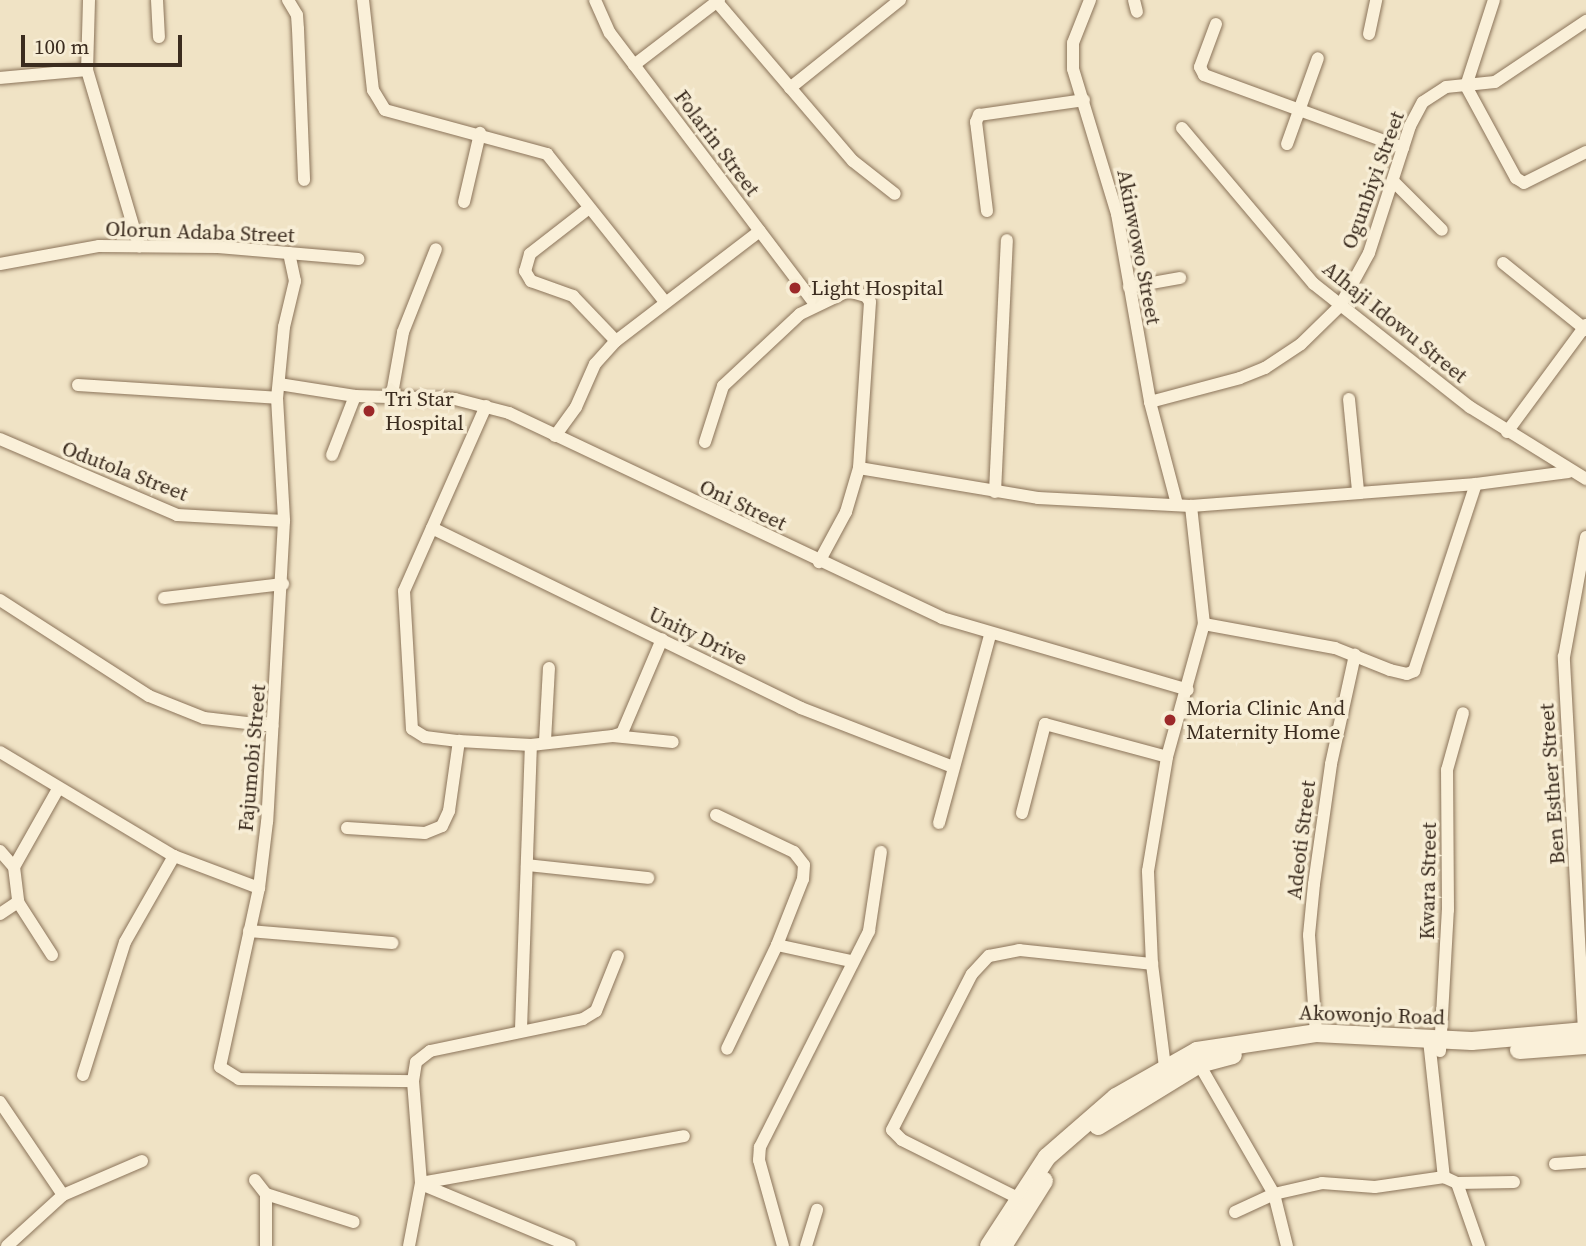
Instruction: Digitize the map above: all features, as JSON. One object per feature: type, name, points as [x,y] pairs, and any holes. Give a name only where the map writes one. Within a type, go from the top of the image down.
[{"type":"main road","name":"Akowonjo Road","points":[[989,1246],[1047,1157],[1082,1126],[1165,1067],[1197,1051],[1316,1033],[1434,1046]]},
{"type":"main road","name":"Akowonjo Road","points":[[1003,1246],[1037,1191],[1080,1140],[1108,1118],[1199,1064],[1253,1051],[1318,1044],[1434,1046],[1585,1036]]},
{"type":"street","points":[[89,0],[87,70],[139,246]]},
{"type":"street","points":[[157,0],[159,37]]},
{"type":"street","points":[[288,0],[297,15],[304,180]]},
{"type":"street","points":[[363,0],[373,90],[386,110],[480,133],[547,154],[665,302]]},
{"type":"street","name":"Folarin Street","points":[[595,0],[610,33],[815,304]]},
{"type":"street","points":[[790,88],[900,0]]},
{"type":"street","name":"Akinwowo Street","points":[[1090,0],[1071,52],[1117,214],[1150,402],[1177,504]]},
{"type":"street","points":[[1369,34],[1376,0]]},
{"type":"street","points":[[1494,0],[1466,86],[1516,178],[1524,183],[1586,152]]},
{"type":"street","points":[[634,65],[718,1],[853,161],[895,194]]},
{"type":"street","points":[[1466,86],[1495,82],[1586,21]]},
{"type":"street","points":[[1216,24],[1200,66],[1204,75],[1403,148]]},
{"type":"street","points":[[1287,144],[1318,58]]},
{"type":"street","points":[[0,78],[87,70]]},
{"type":"street","name":"Ogunbiyi Street","points":[[1150,402],[1265,368],[1301,344],[1340,306],[1377,236],[1403,148],[1430,94],[1446,87],[1466,86]]},
{"type":"street","points":[[987,211],[975,122],[979,115],[1084,100]]},
{"type":"street","name":"Alhaji Idowu Street","points":[[1182,128],[1314,284],[1507,432],[1568,472],[1586,479]]},
{"type":"street","points":[[464,202],[480,133]]},
{"type":"street","points":[[1394,181],[1442,230]]},
{"type":"street","points":[[589,208],[530,254],[525,271],[531,281],[573,296],[616,341]]},
{"type":"street","points":[[555,436],[576,407],[595,364],[616,341],[760,231]]},
{"type":"street","points":[[995,492],[1007,240]]},
{"type":"street","name":"Olorun Adaba Street","points":[[0,264],[99,246],[289,253],[358,259]]},
{"type":"street","points":[[391,394],[402,332],[436,249]]},
{"type":"street","name":"Fajumobi Street","points":[[289,253],[295,281],[284,327],[277,398],[284,522],[273,726],[259,888],[222,1054],[223,1072],[239,1079],[413,1081]]},
{"type":"street","points":[[1503,263],[1585,328],[1507,432]]},
{"type":"street","points":[[1129,287],[1180,278]]},
{"type":"street","points":[[705,442],[723,386],[815,304],[848,291],[860,292],[870,302],[859,468],[846,512],[819,562]]},
{"type":"street","name":"Oni Street","points":[[279,384],[355,396],[391,394],[486,406],[942,618],[990,635],[1188,690]]},
{"type":"street","points":[[78,385],[277,398]]},
{"type":"street","points":[[332,455],[355,396]]},
{"type":"street","points":[[1349,399],[1358,491]]},
{"type":"street","points":[[486,406],[404,591],[412,729],[425,737],[531,745],[545,741],[614,736],[673,742]]},
{"type":"street","name":"Odutola Street","points":[[0,439],[177,515],[284,522]]},
{"type":"street","points":[[859,468],[995,492],[1079,502],[1191,506],[1358,491],[1476,484],[1568,472]]},
{"type":"street","points":[[1204,624],[1356,655],[1408,674],[1414,671],[1476,484]]},
{"type":"street","points":[[1165,1067],[1152,964],[1147,871],[1167,757],[1188,690],[1204,624],[1191,506]]},
{"type":"street","name":"Unity Drive","points":[[432,528],[801,708],[953,766]]},
{"type":"street","name":"Ben Esther Street","points":[[1585,1036],[1564,657],[1586,537]]},
{"type":"street","points":[[164,598],[282,584]]},
{"type":"street","points":[[0,600],[149,696],[204,718],[273,726]]},
{"type":"street","points":[[939,823],[990,635]]},
{"type":"street","points":[[614,736],[622,733],[662,639]]},
{"type":"street","name":"Adeoti Street","points":[[1316,1033],[1309,935],[1314,884],[1331,764],[1356,655]]},
{"type":"street","points":[[545,741],[549,668]]},
{"type":"street","name":"Kwara Street","points":[[1444,1177],[1434,1046],[1448,910],[1447,770],[1463,713]]},
{"type":"street","points":[[1022,813],[1045,724],[1167,757]]},
{"type":"street","points":[[347,828],[425,833],[442,826],[449,811],[459,741]]},
{"type":"street","points":[[521,1029],[531,745]]},
{"type":"street","points":[[0,752],[174,856],[259,888]]},
{"type":"street","points":[[14,867],[58,789]]},
{"type":"street","points":[[716,815],[794,852],[804,865],[803,878],[777,945],[727,1049]]},
{"type":"street","points":[[0,851],[14,867],[18,902],[51,955]]},
{"type":"street","points":[[783,1246],[759,1160],[760,1146],[851,961],[869,932],[880,852]]},
{"type":"street","points":[[83,1075],[125,942],[174,856]]},
{"type":"street","points":[[527,865],[648,878]]},
{"type":"street","points":[[0,914],[18,902]]},
{"type":"street","points":[[249,931],[392,943]]},
{"type":"street","points":[[777,945],[851,961]]},
{"type":"street","points":[[1018,1198],[902,1140],[892,1130],[972,974],[989,956],[1019,950],[1152,964]]},
{"type":"street","points":[[409,1246],[421,1183],[413,1081],[416,1062],[429,1051],[521,1029],[583,1019],[596,1011],[618,956]]},
{"type":"street","points":[[1199,1064],[1274,1194],[1287,1246]]},
{"type":"street","points":[[0,1102],[63,1195]]},
{"type":"street","points":[[421,1183],[684,1136]]},
{"type":"street","points":[[7,1246],[63,1195],[142,1161]]},
{"type":"street","points":[[1555,1164],[1586,1161]]},
{"type":"street","points":[[1235,1212],[1274,1194],[1322,1183],[1375,1187],[1444,1177],[1457,1183],[1514,1182]]},
{"type":"street","points":[[255,1180],[266,1194],[354,1222]]},
{"type":"street","points":[[421,1183],[570,1246]]},
{"type":"street","points":[[1457,1183],[1479,1246]]},
{"type":"street","points":[[266,1194],[266,1246]]},
{"type":"street","points":[[806,1246],[817,1210]]},
{"type":"place","name":"Light Hospital","points":[[795,288]]},
{"type":"place","name":"Tri Star Hospital","points":[[369,411]]},
{"type":"place","name":"Moria Clinic And Maternity Home","points":[[1170,720]]}]
